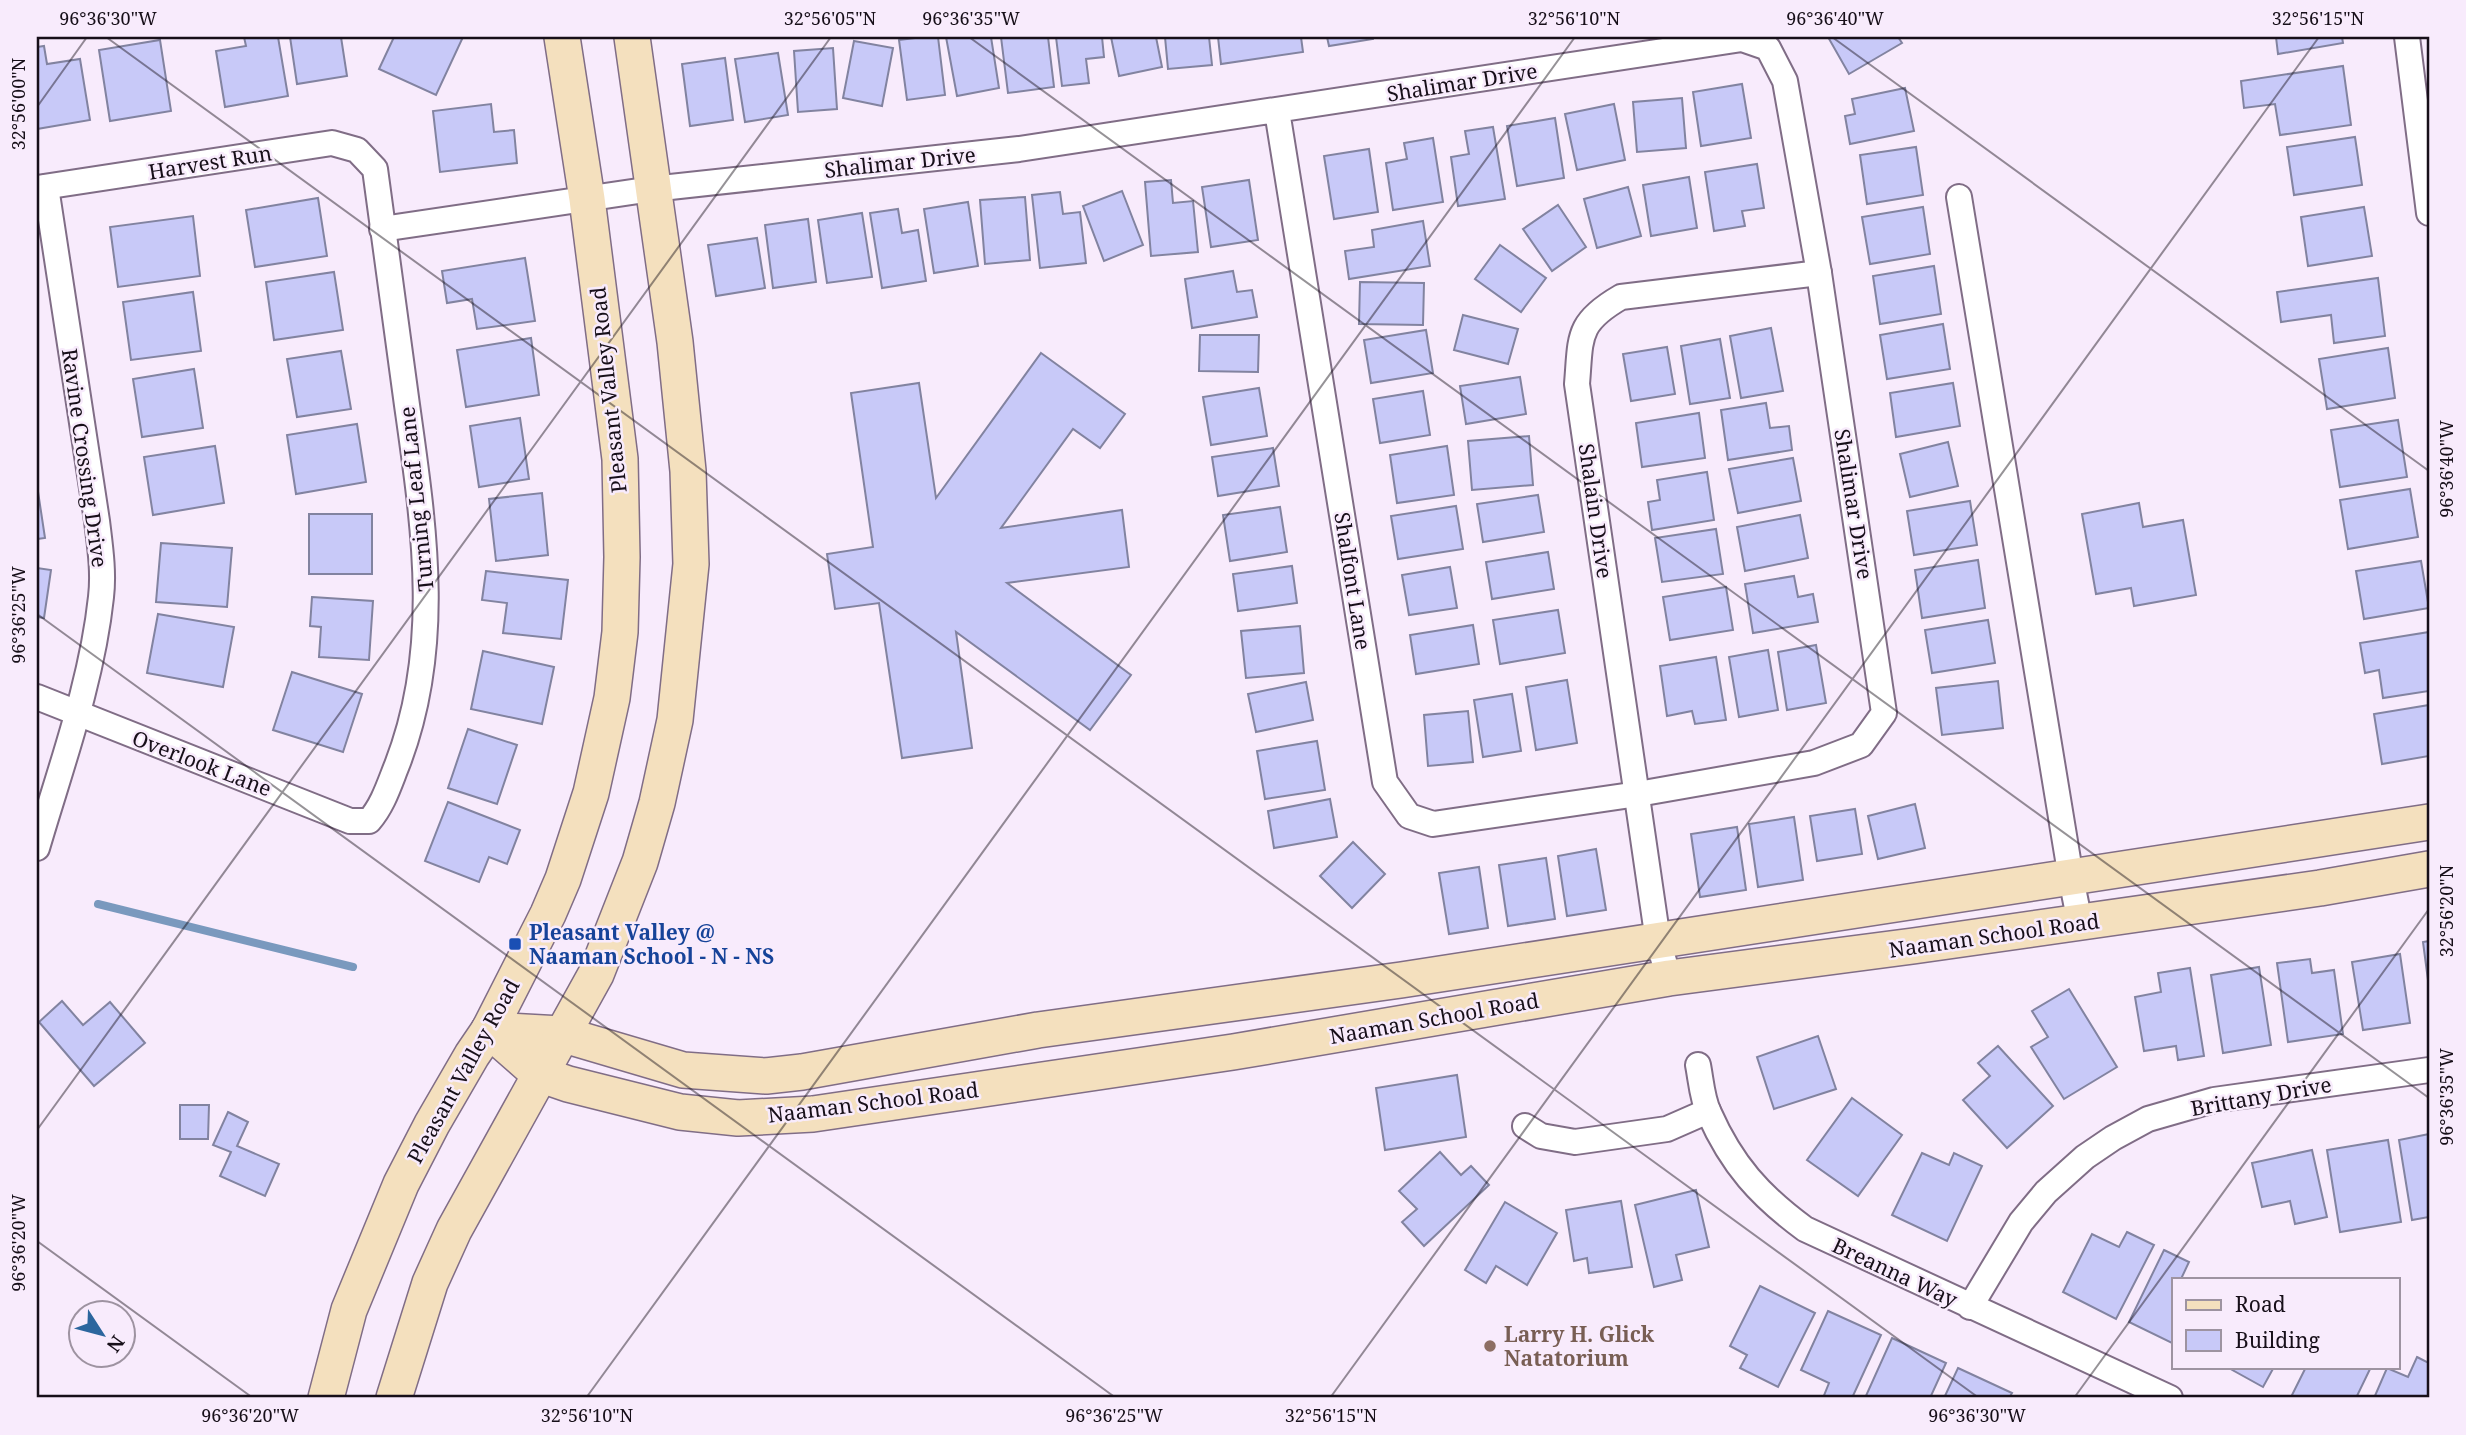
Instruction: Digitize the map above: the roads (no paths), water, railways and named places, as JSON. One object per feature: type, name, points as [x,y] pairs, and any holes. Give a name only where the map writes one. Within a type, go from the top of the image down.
[{"type":"main road","name":"Pleasant Valley Road","points":[[326,1398],[349,1310],[396,1196],[439,1112],[471,1055],[489,1030],[563,879],[591,793],[612,698],[620,632],[620,459],[587,199],[562,37]]},
{"type":"main road","points":[[394,1398],[430,1283],[454,1230],[596,974],[640,862],[657,803],[675,720],[691,564],[688,471],[675,342],[632,37]]},
{"type":"main road","name":"Naaman School Road","points":[[489,1030],[561,1034],[683,1070],[766,1076],[1038,1030],[1401,980],[2429,822]]},
{"type":"main road","name":"Naaman School Road","points":[[489,1030],[539,1074],[568,1084],[680,1112],[738,1118],[813,1114],[1233,1052],[1669,978],[2080,923],[2320,888],[2429,869]]},
{"type":"street","points":[[2407,37],[2429,213]]},
{"type":"street","name":"Shalimar Drive","points":[[382,229],[652,188],[1019,149],[1742,39],[1768,48],[1785,81],[1819,273],[1884,713],[1861,746],[1814,762],[1637,794]]},
{"type":"street","name":"Shalfont Lane","points":[[1278,111],[1385,782],[1409,816],[1433,824],[1637,794]]},
{"type":"street","name":"Harvest Run","points":[[41,188],[332,142],[357,150],[375,169]]},
{"type":"street","name":"Turning Leaf Lane","points":[[369,821],[379,810],[384,798],[403,749],[417,701],[427,608],[427,565],[421,503],[375,169]]},
{"type":"street","name":"Ravine Crossing Drive","points":[[37,848],[78,713],[102,594],[101,558],[41,188]]},
{"type":"street","points":[[1959,197],[2080,923]]},
{"type":"street","name":"Shalain Drive","points":[[1658,941],[1577,384],[1581,333],[1599,310],[1620,297],[1819,273]]},
{"type":"street","name":"Overlook Lane","points":[[37,697],[350,821],[369,821]]},
{"type":"street","points":[[1658,941],[1669,978]]},
{"type":"street","name":"Breanna Way","points":[[1698,1065],[1708,1111],[1739,1168],[1761,1195],[1786,1216],[1805,1229],[2170,1398]]},
{"type":"street","name":"Brittany Drive","points":[[1970,1307],[2021,1222],[2046,1192],[2085,1157],[2148,1119],[2214,1100],[2429,1070]]},
{"type":"street","points":[[1525,1126],[1541,1136],[1575,1142],[1667,1129],[1708,1111]]},
{"type":"waterway","points":[[98,904],[353,967]]},
{"type":"place","name":"Pleasant Valley @ Naaman School - N - NS","points":[[515,944]]},
{"type":"place","name":"Larry H. Glick Natatorium","points":[[1490,1346]]}]
